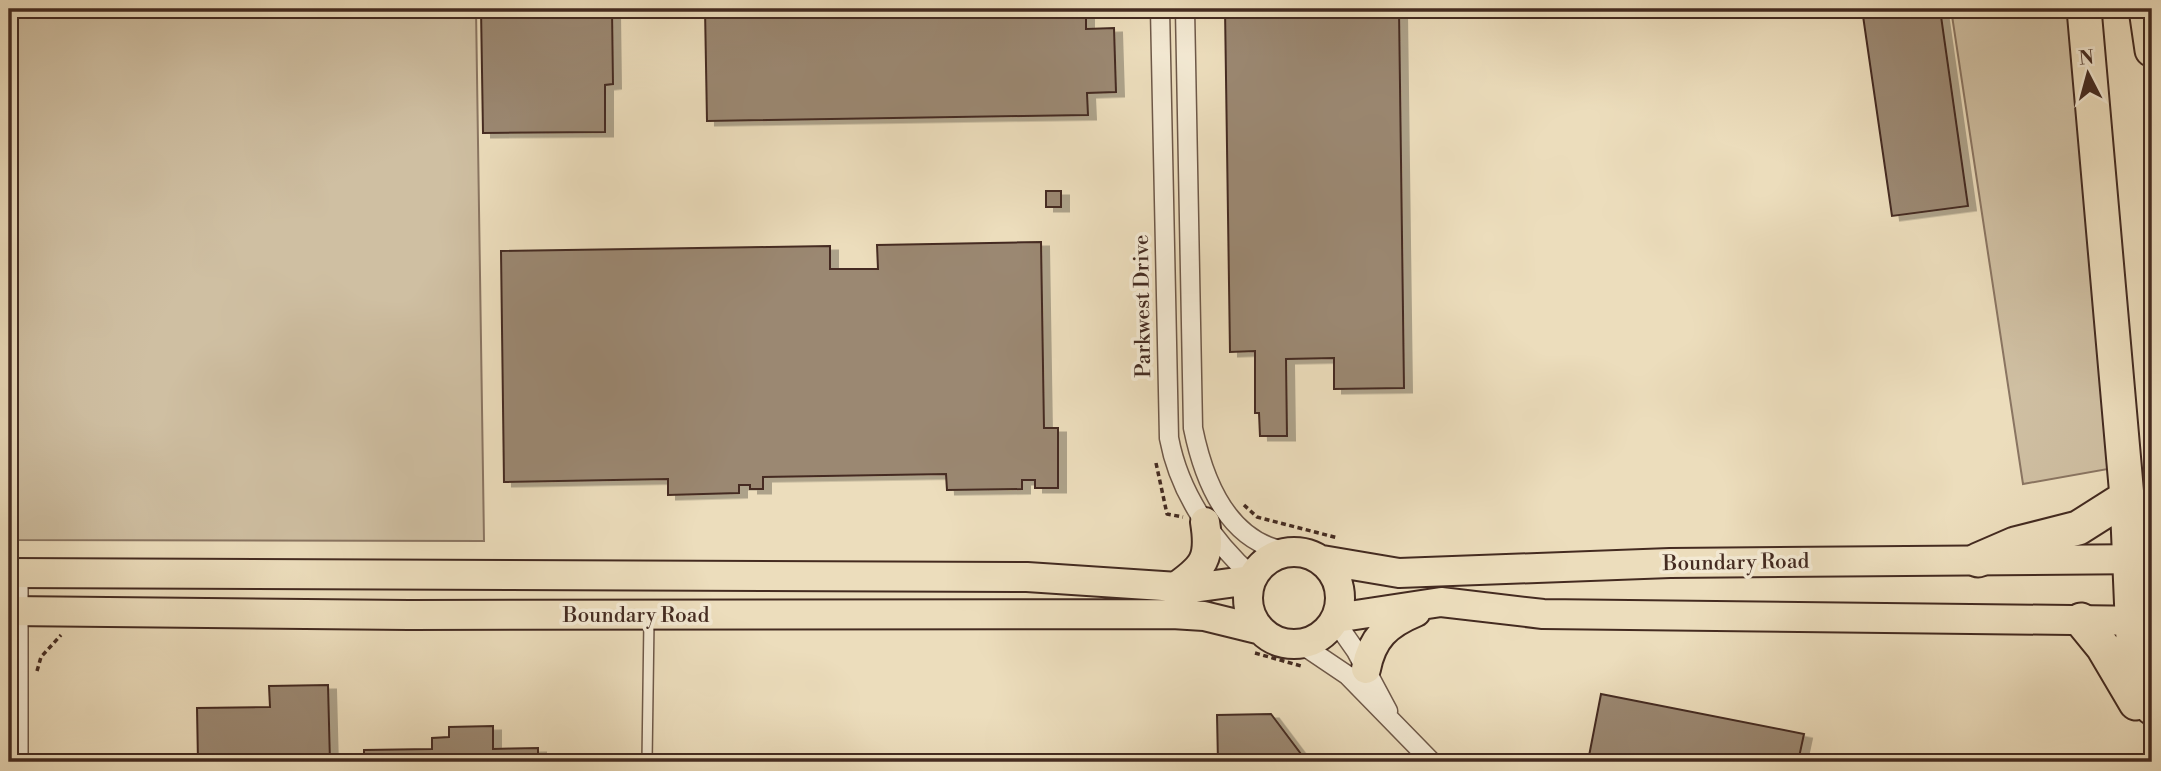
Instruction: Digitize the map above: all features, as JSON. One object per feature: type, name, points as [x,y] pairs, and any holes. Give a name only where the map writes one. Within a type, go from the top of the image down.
[{"type":"highway","points":[[2084,9],[2127,497],[2142,559],[2143,621],[2137,663],[2152,708]]},
{"type":"highway","points":[[2147,9],[2152,50]]},
{"type":"highway","points":[[1978,560],[2015,544],[2078,528],[2098,519],[2127,497]]},
{"type":"highway","points":[[2081,620],[2103,647],[2152,729]]},
{"type":"main road","points":[[1174,587],[1197,572],[1203,563],[1208,546],[1205,522]]},
{"type":"main road","points":[[1290,552],[1307,553],[1322,560],[1335,574],[1341,592],[1336,620],[1321,636],[1301,644],[1279,642],[1261,630],[1248,605],[1252,578],[1271,558],[1290,552]]},
{"type":"main road","name":"Boundary Road","points":[[1322,560],[1399,573],[1670,563],[2142,559]]},
{"type":"main road","name":"Boundary Road","points":[[12,573],[1014,577],[1174,587],[1201,587],[1252,578]]},
{"type":"main road","points":[[1336,620],[1441,602],[1543,614],[2143,621]]},
{"type":"main road","points":[[1366,670],[1370,651],[1381,632],[1393,622],[1441,602]]},
{"type":"main road","name":"Boundary Road","points":[[13,611],[649,615],[1172,614],[1204,616],[1261,630]]},
{"type":"street","name":"Parkwest Drive","points":[[1160,9],[1169,438],[1184,487],[1205,522],[1252,578]]},
{"type":"street","points":[[1185,9],[1191,402],[1198,452],[1215,493],[1247,537],[1273,549],[1290,552]]},
{"type":"street","points":[[1162,154],[1186,154]]},
{"type":"street","points":[[12,573],[16,762]]},
{"type":"street","points":[[1336,620],[1394,723]]},
{"type":"street","points":[[1301,644],[1347,675],[1432,762]]},
{"type":"lane","points":[[647,762],[649,615]]},
{"type":"shaded area","points":[[9,9],[476,9],[484,541],[9,540]]},
{"type":"shaded area","points":[[1951,9],[2069,9],[2108,469],[2023,484]]},
{"type":"building","points":[[481,9],[612,9],[613,84],[605,85],[605,132],[483,133]]},
{"type":"building","points":[[705,9],[1086,9],[1086,29],[1114,28],[1116,92],[1087,93],[1088,115],[707,121]]},
{"type":"building","points":[[1225,9],[1399,9],[1404,388],[1334,389],[1334,358],[1286,359],[1287,436],[1260,436],[1259,413],[1255,413],[1255,351],[1230,352]]},
{"type":"building","points":[[1862,9],[1940,9],[1968,206],[1892,216]]},
{"type":"building","points":[[1046,191],[1061,191],[1061,207],[1046,207]]},
{"type":"building","points":[[1041,242],[1044,428],[1058,428],[1058,488],[1035,488],[1035,480],[1022,480],[1022,489],[947,490],[946,474],[763,477],[763,489],[750,489],[750,485],[739,485],[739,493],[668,495],[668,479],[504,482],[501,251],[830,246],[830,269],[878,269],[877,245]]},
{"type":"building","points":[[328,685],[330,762],[198,762],[197,708],[270,707],[269,686]]},
{"type":"building","points":[[1601,694],[1804,734],[1798,762],[1621,762],[1589,756]]},
{"type":"building","points":[[1271,714],[1307,762],[1218,762],[1217,715]]},
{"type":"building","points":[[493,726],[493,749],[538,748],[538,762],[364,762],[364,750],[432,749],[432,738],[449,737],[449,727]]}]
